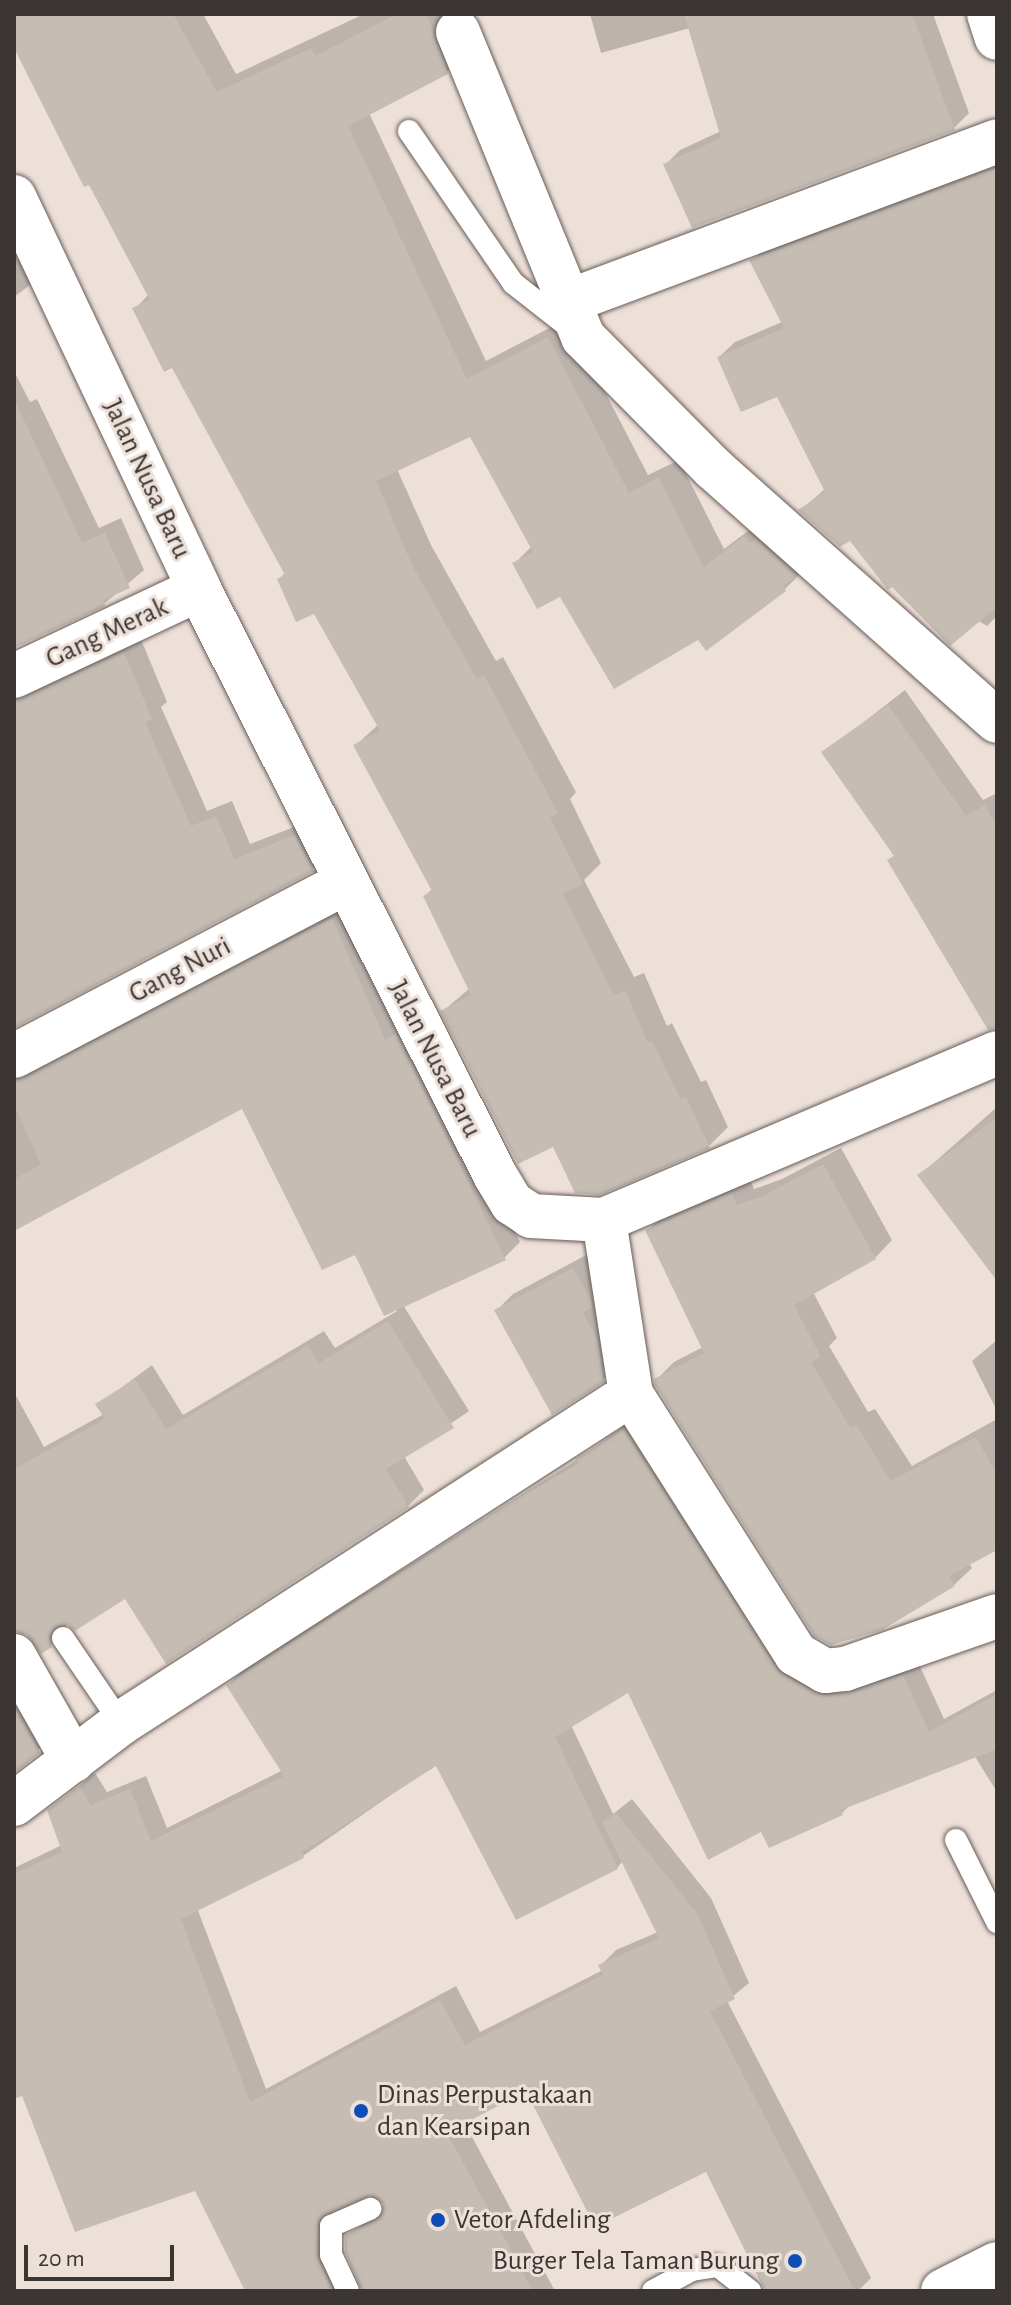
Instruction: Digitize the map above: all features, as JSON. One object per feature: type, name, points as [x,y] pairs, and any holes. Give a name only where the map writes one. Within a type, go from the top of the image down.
[{"type":"street","points":[[989,14],[997,38]]},
{"type":"street","points":[[458,32],[575,320],[713,468],[997,721]]},
{"type":"street","points":[[575,320],[997,141]]},
{"type":"street","name":"Jalan Nusa Baru","points":[[14,197],[199,589],[345,883],[512,1203],[531,1216],[557,1222],[604,1220]]},
{"type":"street","name":"Gang Merak","points":[[14,676],[199,589]]},
{"type":"street","name":"Gang Nuri","points":[[14,1056],[345,883]]},
{"type":"street","points":[[997,1053],[604,1220],[631,1394],[710,1511],[776,1624],[810,1667],[845,1669],[997,1616]]},
{"type":"street","points":[[14,1804],[121,1723],[631,1394]]},
{"type":"street","points":[[14,1656],[73,1760]]},
{"type":"street","points":[[943,2291],[997,2264]]},
{"type":"lane","points":[[409,131],[513,283],[575,320]]},
{"type":"lane","points":[[63,1638],[121,1723]]},
{"type":"lane","points":[[956,1840],[997,1922]]},
{"type":"lane","points":[[348,2291],[331,2255],[331,2226],[370,2209]]},
{"type":"lane","points":[[653,2291],[692,2270],[718,2266],[750,2291]]},
{"type":"building","points":[[14,14],[173,14],[217,92],[311,48],[315,56],[397,14],[427,14],[448,74],[348,126],[467,379],[548,337],[629,493],[659,477],[704,567],[744,536],[750,543],[756,539],[797,576],[783,586],[786,591],[706,651],[698,640],[614,689],[560,597],[537,609],[512,563],[533,552],[470,437],[376,481],[412,565],[477,679],[484,675],[558,813],[550,817],[583,884],[563,894],[614,995],[625,990],[648,1043],[652,1041],[681,1100],[686,1097],[710,1148],[600,1195],[575,1193],[553,1147],[518,1164],[440,1011],[471,995],[423,896],[432,891],[353,745],[380,731],[314,614],[296,622],[277,579],[285,575],[172,368],[164,372],[132,308],[150,300],[89,185],[84,187],[14,48]]},
{"type":"building","points":[[684,14],[912,14],[955,130],[692,228],[663,164],[721,138]]},
{"type":"building","points":[[997,168],[997,607],[950,646],[892,587],[888,590],[850,541],[840,547],[798,510],[825,492],[777,397],[741,412],[717,357],[784,328],[749,260]]},
{"type":"building","points":[[14,399],[82,543],[105,533],[130,588],[103,600],[105,606],[14,648]]},
{"type":"building","points":[[124,652],[152,719],[145,722],[191,826],[216,816],[234,859],[295,835],[314,871],[14,1028],[14,701]]},
{"type":"building","points":[[888,705],[966,816],[985,805],[997,827],[997,1028],[988,1030],[887,860],[894,856],[821,752]]},
{"type":"building","points":[[332,918],[385,1040],[396,1034],[506,1260],[384,1316],[355,1255],[322,1270],[242,1109],[14,1231],[14,1179],[41,1165],[14,1104],[14,1081]]},
{"type":"building","points":[[997,1118],[997,1281],[917,1175]]},
{"type":"building","points":[[823,1164],[876,1259],[794,1305],[821,1357],[811,1362],[850,1428],[857,1425],[890,1481],[976,1437],[997,1475],[997,1550],[949,1576],[955,1586],[882,1630],[831,1645],[814,1636],[655,1385],[654,1379],[704,1353],[645,1230],[731,1193],[737,1205],[763,1196]]},
{"type":"building","points":[[573,1268],[591,1300],[592,1307],[583,1312],[597,1339],[604,1382],[552,1415],[494,1310]]},
{"type":"building","points":[[388,1321],[454,1428],[386,1469],[409,1507],[166,1664],[125,1599],[75,1631],[68,1625],[56,1626],[49,1638],[52,1647],[41,1654],[27,1635],[14,1631],[14,1469],[105,1419],[95,1404],[135,1379],[166,1429],[308,1346],[319,1363]]},
{"type":"building","points":[[623,1429],[783,1675],[827,1696],[903,1675],[929,1732],[997,1694],[997,1749],[841,1810],[843,1815],[769,1848],[761,1832],[708,1860],[628,1693],[555,1737],[618,1869],[516,1920],[436,1766],[302,1852],[304,1858],[181,1919],[250,2102],[440,2000],[465,2045],[603,1975],[598,1965],[659,1938],[602,1822],[616,1813],[697,1913],[735,1999],[710,2011],[855,2291],[765,2291],[706,2172],[595,2227],[526,2091],[447,2133],[533,2291],[362,2291],[345,2252],[345,2235],[382,2217],[383,2204],[372,2195],[319,2219],[317,2256],[333,2291],[245,2291],[195,2191],[75,2232],[22,2096],[14,2099],[14,1874],[62,1852],[47,1810],[79,1786],[91,1805],[130,1789],[151,1841],[284,1776],[226,1685],[504,1506],[578,1464],[576,1459]]},
{"type":"building","points":[[14,1707],[40,1753],[14,1773]]},
{"type":"place","name":"Dinas Perpustakaan dan Kearsipan","points":[[361,2111]]},
{"type":"place","name":"Vetor Afdeling","points":[[438,2220]]},
{"type":"place","name":"Burger Tela Taman Burung","points":[[795,2261]]}]
